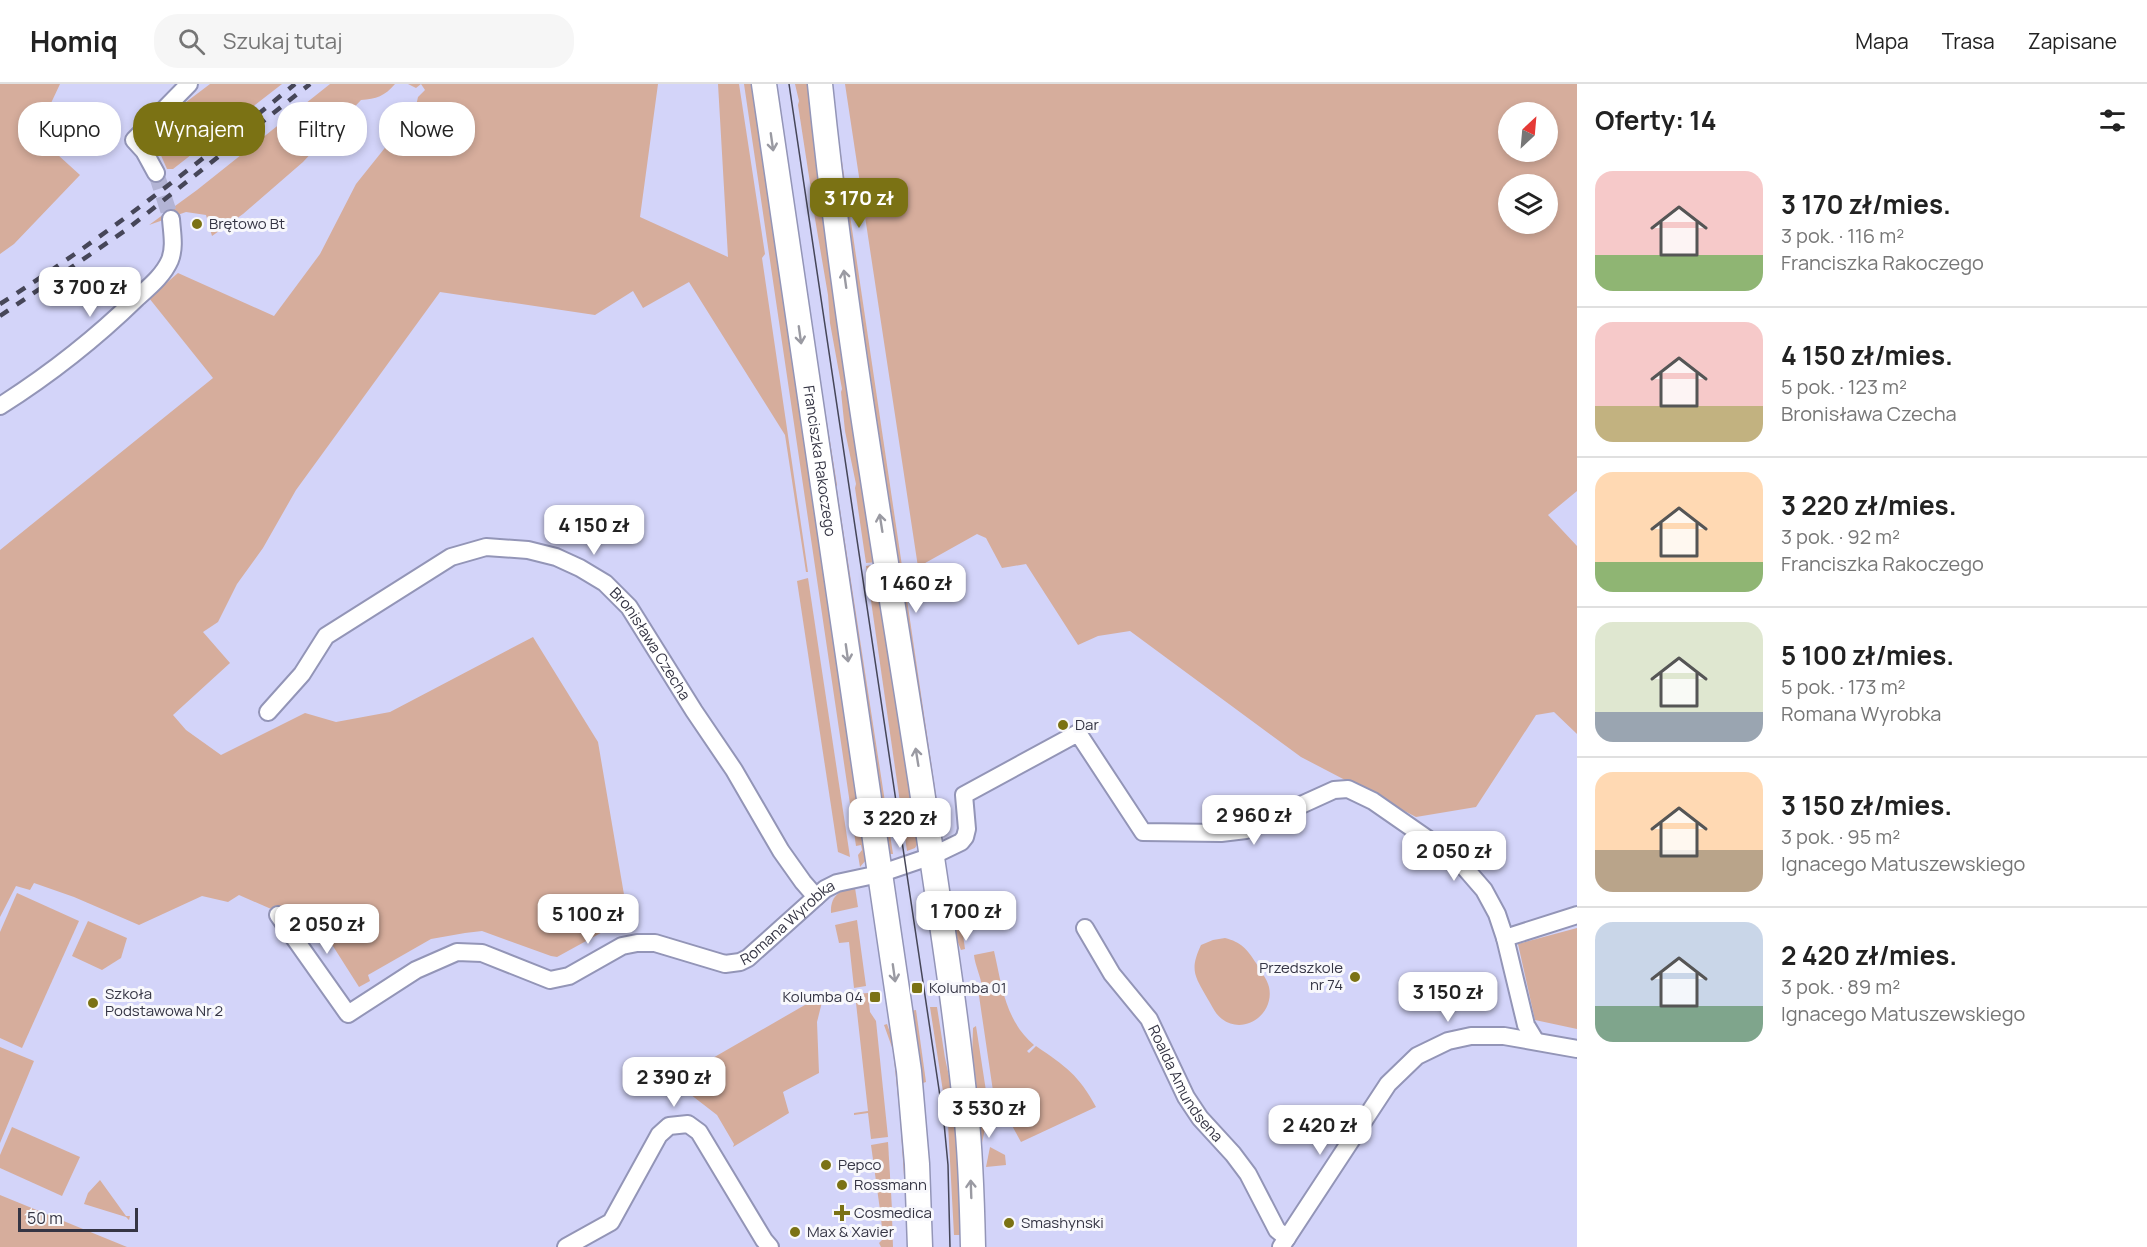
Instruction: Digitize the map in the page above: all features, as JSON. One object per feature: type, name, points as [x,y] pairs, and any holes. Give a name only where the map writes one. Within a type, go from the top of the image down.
[{"type":"main road","name":"Franciszka Rakoczego","points":[[764,84],[909,1071],[917,1164],[920,1247]]},
{"type":"main road","points":[[820,84],[857,367],[932,856],[966,1113],[973,1247]]},
{"type":"street","points":[[156,173],[144,151],[134,140],[189,84]]},
{"type":"street","points":[[0,406],[23,392],[79,350],[157,280],[166,268],[173,252],[171,219]]},
{"type":"street","name":"Bronisława Czecha","points":[[268,712],[302,674],[326,636],[451,557],[486,547],[528,550],[556,557],[605,583],[628,607],[734,770],[781,851],[816,897]]},
{"type":"street","points":[[879,874],[932,856],[961,842],[965,837],[967,818],[964,795],[1078,733],[1143,832],[1221,833],[1246,830],[1334,790],[1348,789],[1373,801],[1458,860],[1484,890],[1497,914],[1526,1025],[1534,1040]]},
{"type":"street","name":"Romana Wyrobka","points":[[278,915],[348,1014],[416,970],[457,952],[482,953],[550,980],[569,976],[622,946],[637,943],[655,943],[725,964],[740,962],[748,958],[816,897],[837,883],[879,874]]},
{"type":"street","points":[[1505,938],[1577,915]]},
{"type":"street","name":"Roalda Amundsena","points":[[1085,928],[1112,974],[1149,1019],[1186,1097],[1200,1118],[1248,1174],[1284,1243]]},
{"type":"street","points":[[1284,1243],[1388,1083],[1417,1056],[1448,1041],[1471,1036],[1504,1036],[1577,1049]]},
{"type":"street","points":[[566,1247],[611,1222],[659,1135],[669,1126],[688,1124],[699,1132],[770,1247]]},
{"type":"shaded area","points":[[0,84],[60,84],[52,102],[18,102],[18,156],[59,156],[80,175],[14,244],[0,254]]},
{"type":"shaded area","points":[[210,84],[282,84],[259,102],[186,102]]},
{"type":"shaded area","points":[[330,84],[395,84],[380,96],[359,102],[307,102]]},
{"type":"shaded area","points":[[408,84],[421,84],[416,88]]},
{"type":"shaded area","points":[[421,84],[658,84],[640,217],[728,257],[718,84],[739,84],[765,254],[762,258],[808,572],[806,572],[785,435],[689,282],[643,308],[633,291],[595,315],[440,292],[296,490],[263,548],[237,584],[218,622],[203,632],[230,663],[173,715],[186,730],[221,755],[305,713],[336,722],[390,712],[533,637],[598,742],[628,918],[557,957],[482,931],[431,939],[368,975],[370,981],[359,987],[324,932],[239,895],[228,902],[202,896],[139,925],[74,897],[34,883],[30,890],[16,886],[0,917],[0,550],[213,378],[149,298],[178,273],[274,316],[320,254],[356,184],[379,155],[475,156],[475,102],[417,102],[418,97],[425,90]]},
{"type":"shaded area","points":[[744,84],[754,84],[866,860],[860,867],[858,855],[862,850],[861,845],[856,846]]},
{"type":"shaded area","points":[[774,84],[777,84],[780,103],[778,105],[837,485],[835,489],[837,490],[893,854],[889,854]]},
{"type":"shaded area","points":[[795,84],[811,84],[877,562],[866,563],[856,484],[845,431],[842,389],[830,323],[828,295],[812,201],[814,197],[812,196]]},
{"type":"shaded area","points":[[845,84],[1577,84],[1577,491],[1548,515],[1577,546],[1577,734],[1554,712],[1536,715],[1476,807],[1416,817],[1301,757],[1130,631],[1098,636],[1078,645],[1026,564],[1002,568],[986,538],[977,534],[918,567]]},
{"type":"shaded area","points":[[833,121],[836,121],[941,829],[936,823]]},
{"type":"shaded area","points":[[277,126],[277,156],[309,156],[243,214],[212,236],[206,215],[186,212],[149,225],[240,156],[265,156],[265,136]]},
{"type":"shaded area","points":[[161,156],[190,156],[173,169],[167,169]]},
{"type":"shaded area","points":[[878,564],[918,843],[915,848],[907,851],[866,566]]},
{"type":"shaded area","points":[[808,578],[850,857],[838,852],[797,581]]},
{"type":"shaded area","points":[[855,888],[858,907],[831,913],[834,898],[844,890]]},
{"type":"shaded area","points":[[17,893],[79,921],[22,1048],[0,1038],[0,932]]},
{"type":"shaded area","points":[[949,910],[957,910],[960,914],[965,949],[961,950],[952,928]]},
{"type":"shaded area","points":[[857,920],[866,986],[854,988],[849,942],[839,943],[835,925]]},
{"type":"shaded area","points":[[88,921],[127,938],[121,958],[102,970],[72,956]]},
{"type":"shaded area","points":[[1577,928],[1577,1029],[1535,1020],[1518,944]]},
{"type":"shaded area","points":[[1225,938],[1246,950],[1269,987],[1270,997],[1263,1013],[1256,1020],[1239,1025],[1231,1024],[1215,1012],[1195,972],[1195,960],[1201,945]]},
{"type":"shaded area","points":[[994,951],[1011,1014],[1024,1035],[1034,1045],[1027,1051],[1029,1053],[1036,1046],[1063,1066],[1084,1087],[1096,1107],[1021,1142],[993,1091],[978,989],[982,988],[974,955]]},
{"type":"shaded area","points":[[868,993],[870,1012],[876,1021],[888,1137],[871,1139],[868,1113],[854,1115],[854,1113],[868,1111],[855,994]]},
{"type":"shaded area","points":[[824,994],[817,1022],[819,1073],[783,1092],[789,1113],[733,1147],[734,1144],[717,1115],[686,1091],[678,1078]]},
{"type":"shaded area","points":[[930,1007],[937,1007],[957,1113],[963,1235],[954,1235],[948,1124]]},
{"type":"shaded area","points":[[916,1010],[926,1082],[923,1083],[909,1011]]},
{"type":"shaded area","points":[[887,1024],[897,1052],[903,1089],[908,1236],[900,1116],[893,1050],[884,1025]]},
{"type":"shaded area","points":[[976,1026],[986,1091],[987,1119],[979,1157],[972,1062],[973,1028]]},
{"type":"shaded area","points":[[0,1047],[34,1061],[0,1143]]},
{"type":"shaded area","points":[[12,1127],[80,1157],[62,1196],[0,1168],[0,1155]]},
{"type":"shaded area","points":[[888,1142],[892,1209],[880,1210],[871,1145]]},
{"type":"shaded area","points":[[990,1147],[1005,1155],[1006,1165],[986,1167]]},
{"type":"shaded area","points":[[100,1180],[126,1216],[130,1216],[129,1220],[126,1217],[84,1204],[88,1193]]},
{"type":"shaded area","points":[[0,1195],[127,1247],[0,1247]]},
{"type":"shaded area","points":[[892,1216],[893,1247],[881,1247],[879,1243],[883,1239],[881,1218]]},
{"type":"tunnel","points":[[156,173],[171,219]]},
{"type":"tram line","points":[[789,84],[944,1123],[948,1165],[950,1247]]},
{"type":"railway","points":[[0,304],[77,253],[151,198],[295,84]]},
{"type":"railway","points":[[0,316],[126,230],[310,84]]},
{"type":"place","name":"Brętowo Bt","points":[[197,224]]},
{"type":"place","name":"Dar","points":[[1063,725]]},
{"type":"place","name":"Przedszkole nr 74","points":[[1355,977]]},
{"type":"place","name":"Kolumba 01","points":[[917,988]]},
{"type":"place","name":"Kolumba 04","points":[[875,997]]},
{"type":"place","name":"Szkoła Podstawowa Nr 2","points":[[93,1003]]},
{"type":"place","name":"Pepco","points":[[826,1165]]},
{"type":"place","name":"Rossmann","points":[[842,1185]]},
{"type":"place","name":"Cosmedica","points":[[842,1213]]},
{"type":"place","name":"Smashynski","points":[[1009,1223]]},
{"type":"place","name":"Max & Xavier","points":[[795,1232]]}]
